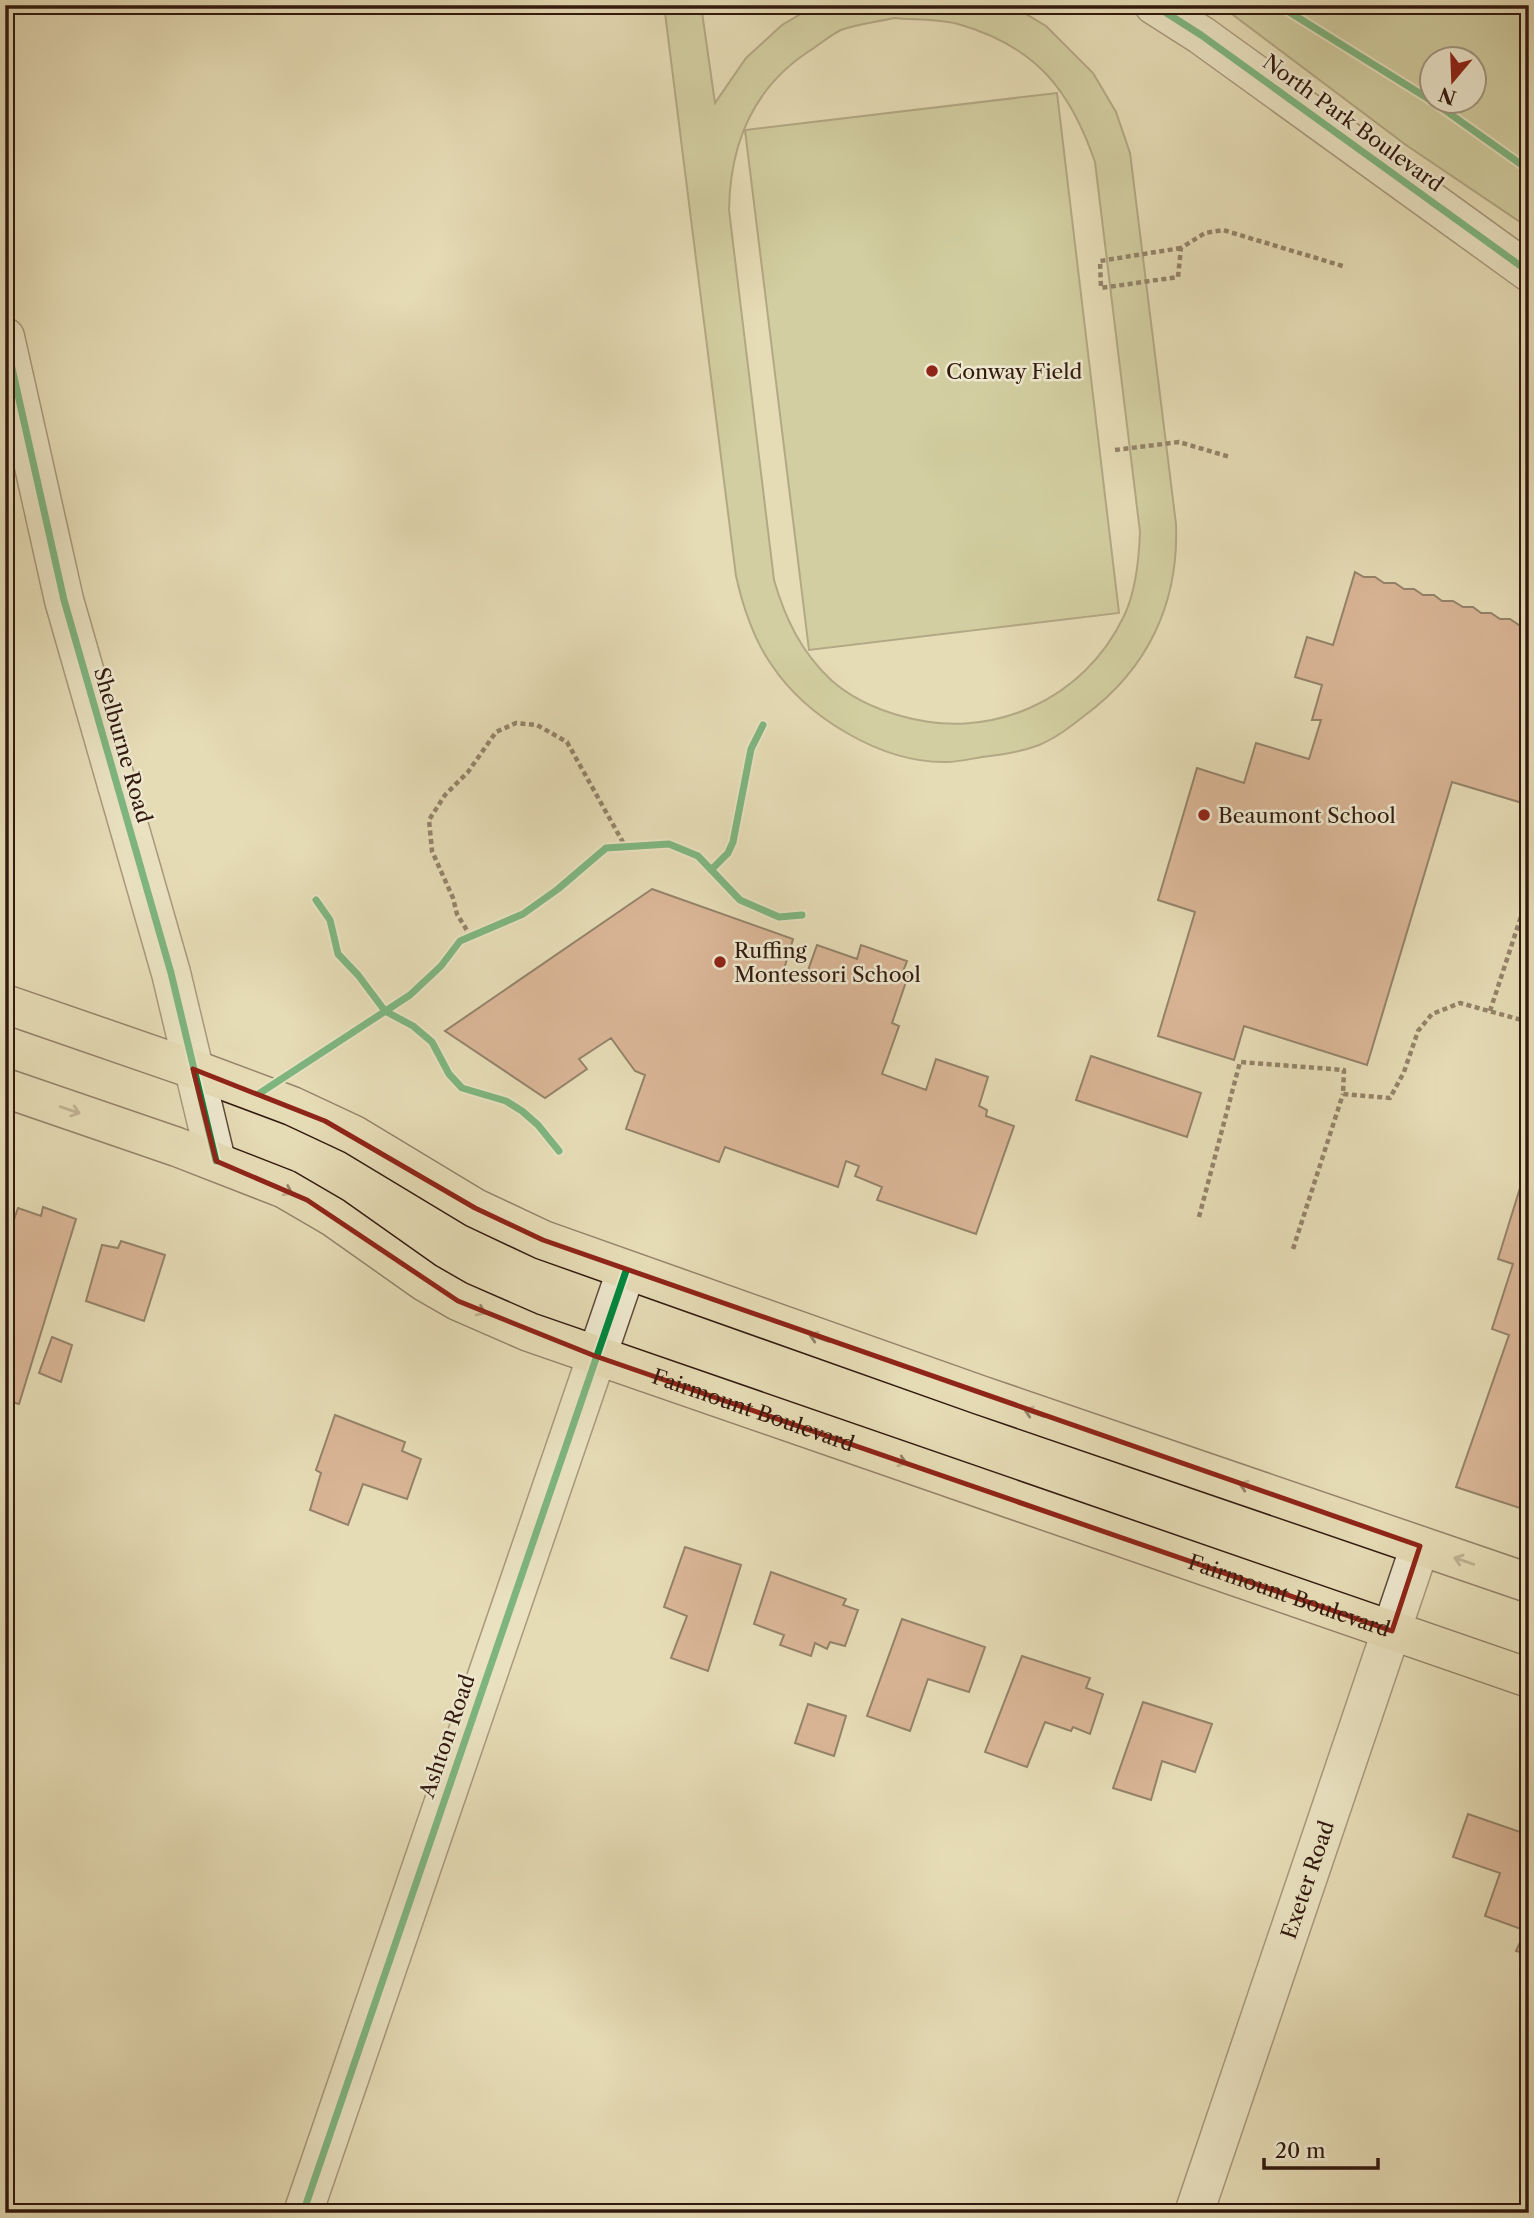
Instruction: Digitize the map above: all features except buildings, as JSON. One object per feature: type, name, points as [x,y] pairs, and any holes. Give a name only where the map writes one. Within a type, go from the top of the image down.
[{"type":"main road","points":[[5,1004],[271,1097],[354,1135],[439,1189],[509,1226],[626,1270],[1529,1583]]},
{"type":"main road","name":"Fairmount Boulevard","points":[[5,1088],[257,1176],[307,1200],[394,1262],[458,1301],[529,1332],[1529,1678]]},
{"type":"street","name":"North Park Boulevard","points":[[1154,5],[1201,35],[1529,272]]},
{"type":"street","name":"Shelburne Road","points":[[5,337],[21,477],[64,600],[168,963],[216,1161]]},
{"type":"street","name":"Ashton Road","points":[[303,2213],[626,1270]]},
{"type":"street","name":"Exeter Road","points":[[1194,2213],[1420,1546]]},
{"type":"path","points":[[1181,248],[1178,277],[1101,288],[1100,261],[1181,248],[1205,233],[1223,230],[1346,267]]},
{"type":"path","points":[[1115,450],[1180,442],[1230,457]]},
{"type":"path","points":[[460,941],[475,935],[457,914],[450,889],[432,851],[429,820],[445,795],[467,772],[496,732],[516,723],[537,725],[567,742],[625,846]]},
{"type":"path","points":[[615,847],[636,845]]},
{"type":"path","points":[[1490,1011],[1529,892]]},
{"type":"path","points":[[1343,1094],[1390,1098],[1404,1072],[1418,1031],[1432,1014],[1460,1003],[1529,1022]]},
{"type":"path","points":[[1199,1217],[1240,1062],[1344,1070],[1343,1094],[1293,1250]]},
{"type":"highlighted area","points":[[193,1069],[325,1121],[475,1208],[543,1240],[1420,1546],[1392,1631],[595,1356],[458,1301],[307,1200],[216,1161]]},
{"type":"green space","points":[[664,5],[701,5],[715,103],[746,58],[782,25],[816,5],[1011,5],[1046,26],[1093,73],[1116,112],[1130,153],[1176,524],[1172,581],[1155,632],[1126,677],[1106,697],[1051,739],[1004,754],[950,762],[921,760],[896,755],[871,745],[825,719],[804,702],[771,664],[759,644],[745,611],[736,576]],"holes":[[[894,18],[958,24],[985,33],[1008,45],[1029,58],[1046,74],[1074,113],[1095,162],[1140,532],[1136,575],[1128,606],[1107,645],[1085,671],[1060,691],[1031,707],[1001,718],[968,723],[935,723],[901,716],[855,697],[820,669],[789,621],[774,580],[729,210],[730,185],[741,138],[749,117],[776,79],[793,63],[841,30]]]},
{"type":"green space","points":[[1220,5],[1529,5],[1529,228],[1406,145]]},
{"type":"green space","name":"Conway Field","points":[[1057,93],[1119,613],[809,650],[745,130]]},
{"type":"cycle path","points":[[1154,5],[1201,35],[1529,272]]},
{"type":"cycle path","points":[[1278,5],[1432,101],[1529,170]]},
{"type":"cycle path","points":[[5,337],[64,600],[171,973],[216,1161]]},
{"type":"cycle path","points":[[711,870],[728,853],[733,842],[751,749],[763,725]]},
{"type":"cycle path","points":[[260,1093],[410,995],[441,966],[460,941],[523,914],[558,889],[606,848],[669,844],[698,856],[740,900],[779,917],[802,915]]},
{"type":"cycle path","points":[[316,900],[330,920],[338,954],[385,1011],[413,1026],[432,1042],[449,1074],[462,1088],[506,1101],[522,1111],[538,1125],[559,1151]]},
{"type":"cycle path","points":[[303,2213],[626,1271]]},
{"type":"place","name":"Conway Field","points":[[932,371]]},
{"type":"place","name":"Beaumont School","points":[[1204,815]]},
{"type":"place","name":"Ruffing Montessori School","points":[[720,962]]}]
